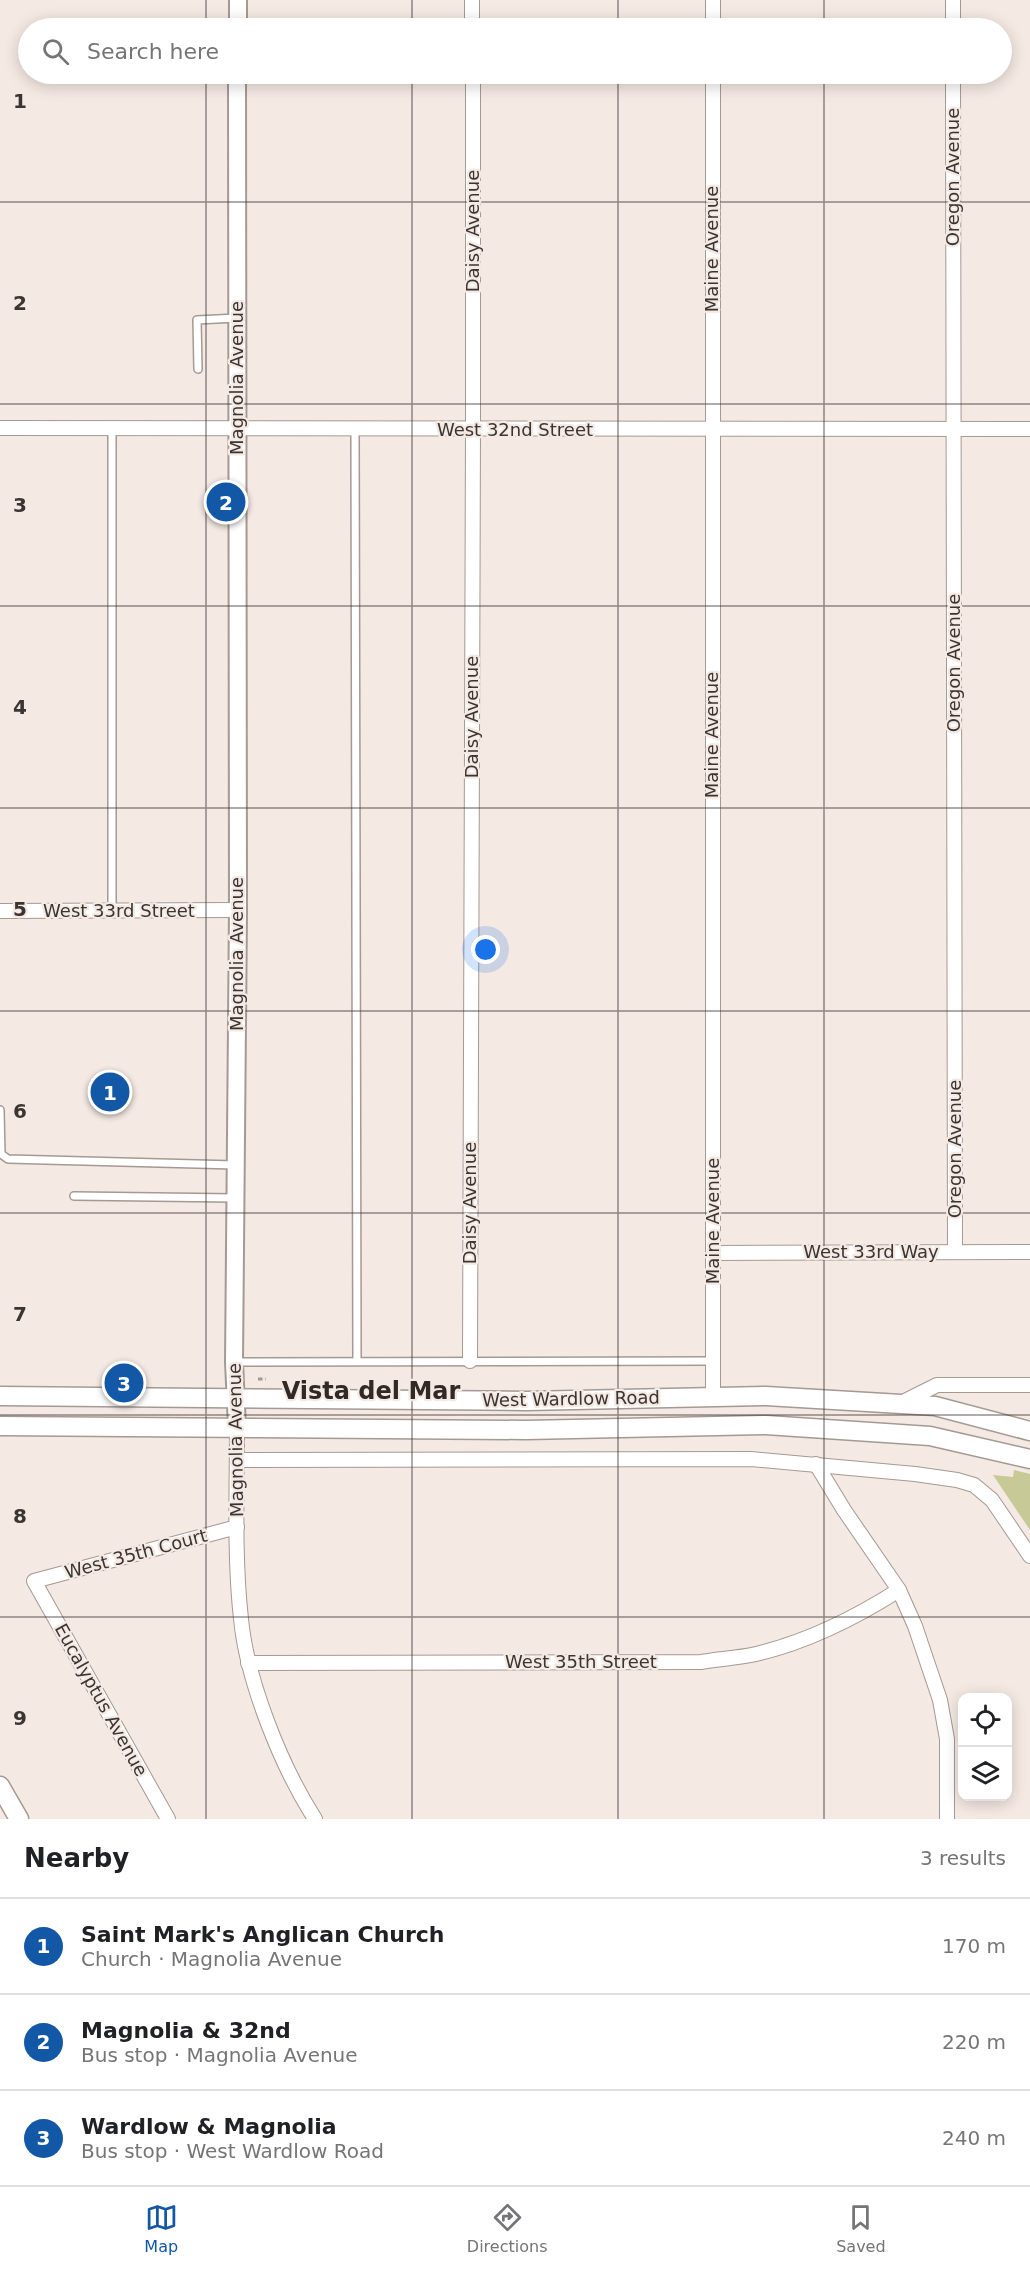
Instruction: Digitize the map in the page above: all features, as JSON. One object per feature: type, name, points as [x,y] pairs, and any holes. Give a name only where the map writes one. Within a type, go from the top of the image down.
[{"type":"main road","name":"West Wardlow Road","points":[[0,1396],[526,1401],[766,1396],[935,1406],[1030,1431]]},
{"type":"main road","name":"West Wardlow Road","points":[[0,1426],[526,1430],[766,1425],[930,1436],[1030,1459]]},
{"type":"main road","points":[[0,1786],[19,1819]]},
{"type":"street","points":[[238,0],[238,18]]},
{"type":"street","points":[[472,0],[472,18]]},
{"type":"street","points":[[712,18],[713,0]]},
{"type":"street","points":[[953,0],[953,18]]},
{"type":"street","name":"Magnolia Avenue","points":[[237,84],[238,910],[234,1362],[237,1427],[238,1585],[248,1663],[276,1742],[313,1816]]},
{"type":"street","name":"Daisy Avenue","points":[[470,1361],[472,84]]},
{"type":"street","name":"Maine Avenue","points":[[712,84],[713,1397]]},
{"type":"street","name":"Oregon Avenue","points":[[953,84],[956,1252]]},
{"type":"street","name":"West 32nd Street","points":[[0,428],[1030,429]]},
{"type":"street","name":"West 33rd Street","points":[[0,911],[238,910]]},
{"type":"street","name":"West 33rd Way","points":[[713,1253],[1030,1252]]},
{"type":"street","points":[[900,1404],[937,1385],[1030,1385]]},
{"type":"street","points":[[237,1460],[750,1459],[957,1479],[974,1485],[992,1500],[1030,1556]]},
{"type":"street","points":[[816,1464],[844,1510],[899,1590],[915,1626],[940,1700],[947,1739],[947,1819]]},
{"type":"street","name":"West 35th Court","points":[[34,1581],[237,1527]]},
{"type":"street","name":"Eucalyptus Avenue","points":[[34,1581],[168,1819]]},
{"type":"street","name":"West 35th Street","points":[[248,1663],[701,1662],[756,1654],[808,1637],[858,1616],[899,1590]]},
{"type":"street","points":[[298,1819],[313,1816]]},
{"type":"lane","points":[[198,369],[197,320],[237,318]]},
{"type":"lane","points":[[112,429],[112,911]]},
{"type":"lane","points":[[355,430],[357,1361]]},
{"type":"lane","points":[[0,1110],[1,1154],[8,1159],[235,1165]]},
{"type":"lane","points":[[74,1196],[235,1198]]},
{"type":"lane","name":"West Wardlow Road","points":[[234,1362],[713,1361]]},
{"type":"path","points":[[258,1379],[266,1381],[266,1373]]},
{"type":"green space","points":[[1014,1470],[1030,1474],[1030,1530],[993,1475],[1013,1477]]},
{"type":"place","name":"Magnolia & 32nd","points":[[226,502]]},
{"type":"place","name":"Saint Mark's Anglican Church","points":[[110,1092]]},
{"type":"place","name":"Wardlow & Magnolia","points":[[124,1383]]},
{"type":"district","name":"Vista del Mar","points":[[371,1391]]}]
